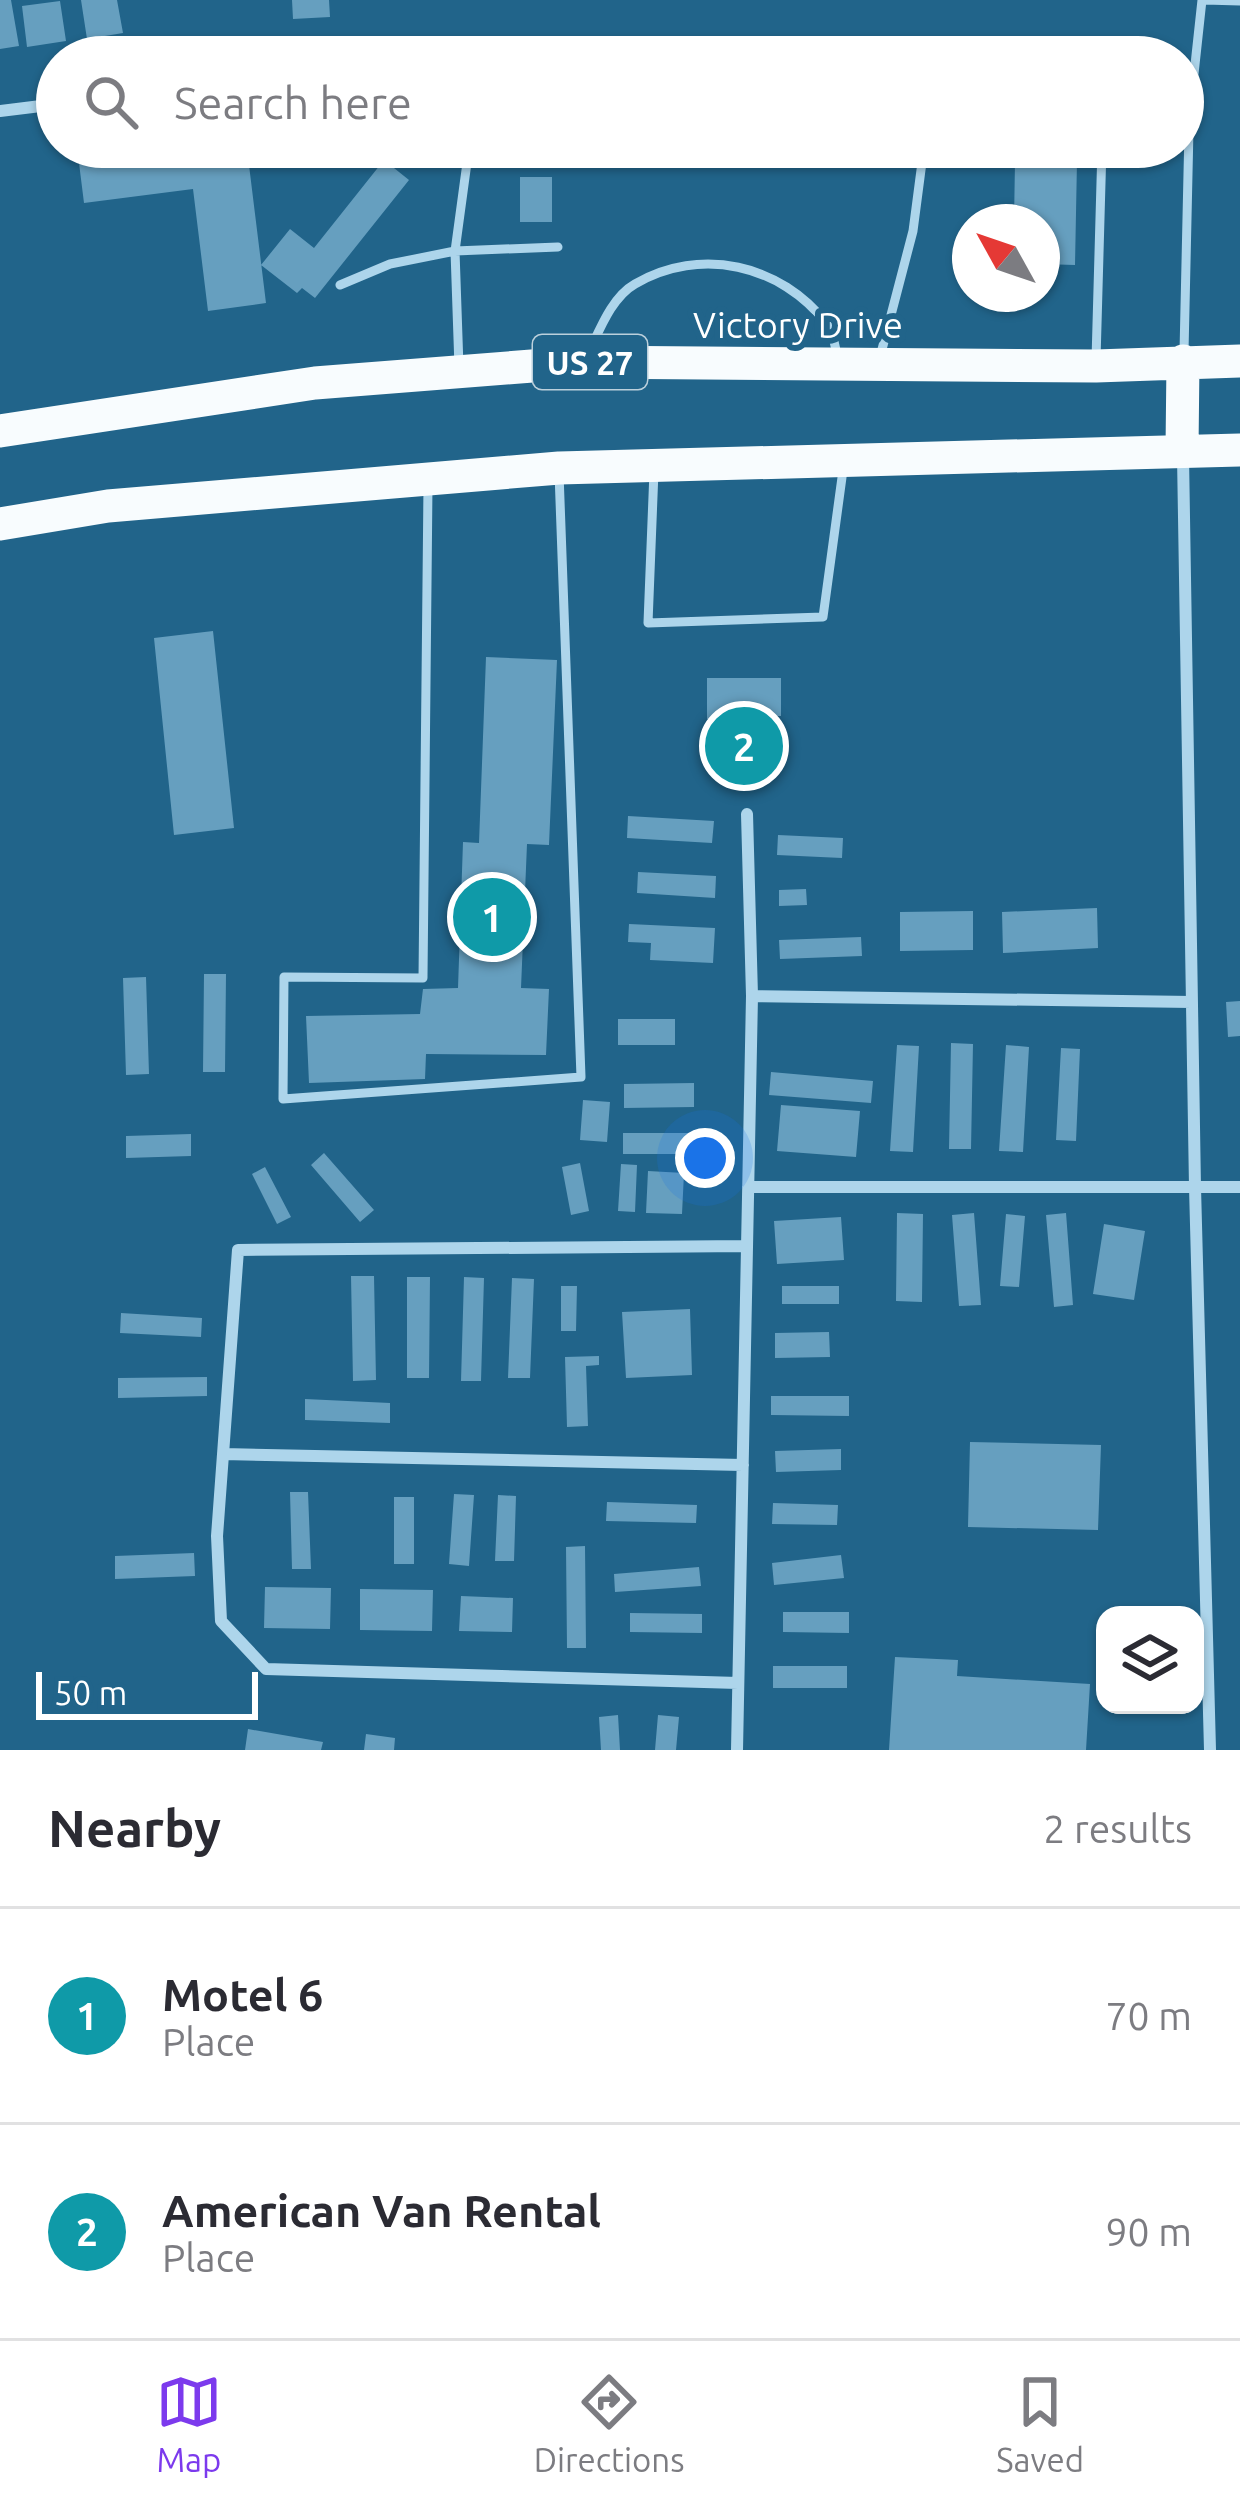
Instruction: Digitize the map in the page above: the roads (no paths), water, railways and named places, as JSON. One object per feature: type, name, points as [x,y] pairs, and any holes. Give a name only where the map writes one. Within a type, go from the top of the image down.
[{"type":"highway","points":[[1182,449],[1184,361]]},
{"type":"highway","name":"Victory Drive","points":[[0,431],[315,383],[584,362],[1096,366],[1240,361]]},
{"type":"highway","points":[[0,524],[108,506],[559,468],[1240,450]]},
{"type":"street","points":[[0,111],[36,107]]},
{"type":"street","points":[[1182,449],[1210,1750]]},
{"type":"street","points":[[736,1750],[752,996],[747,814]]},
{"type":"street","points":[[752,996],[1192,1002]]},
{"type":"street","points":[[748,1187],[1240,1187]]},
{"type":"street","points":[[738,1683],[266,1670],[221,1622],[217,1536],[238,1250],[747,1246]]},
{"type":"street","points":[[223,1454],[742,1465]]},
{"type":"lane","points":[[1199,36],[1204,0],[1240,1]]},
{"type":"lane","points":[[460,372],[455,250],[466,168]]},
{"type":"lane","points":[[878,362],[914,231],[922,168]]},
{"type":"lane","points":[[1096,366],[1101,168]]},
{"type":"lane","points":[[1184,361],[1186,168]]},
{"type":"lane","points":[[340,285],[390,264],[455,250],[558,247]]},
{"type":"lane","points":[[584,362],[608,313],[632,285],[685,262],[747,267],[791,289],[830,326],[839,362]]},
{"type":"lane","points":[[654,465],[648,623],[823,616],[845,460]]},
{"type":"lane","points":[[428,480],[423,978],[284,977],[283,1099],[581,1077],[559,468]]},
{"type":"place","name":"American Van Rental","points":[[744,746]]},
{"type":"place","name":"Motel 6","points":[[492,917]]}]
